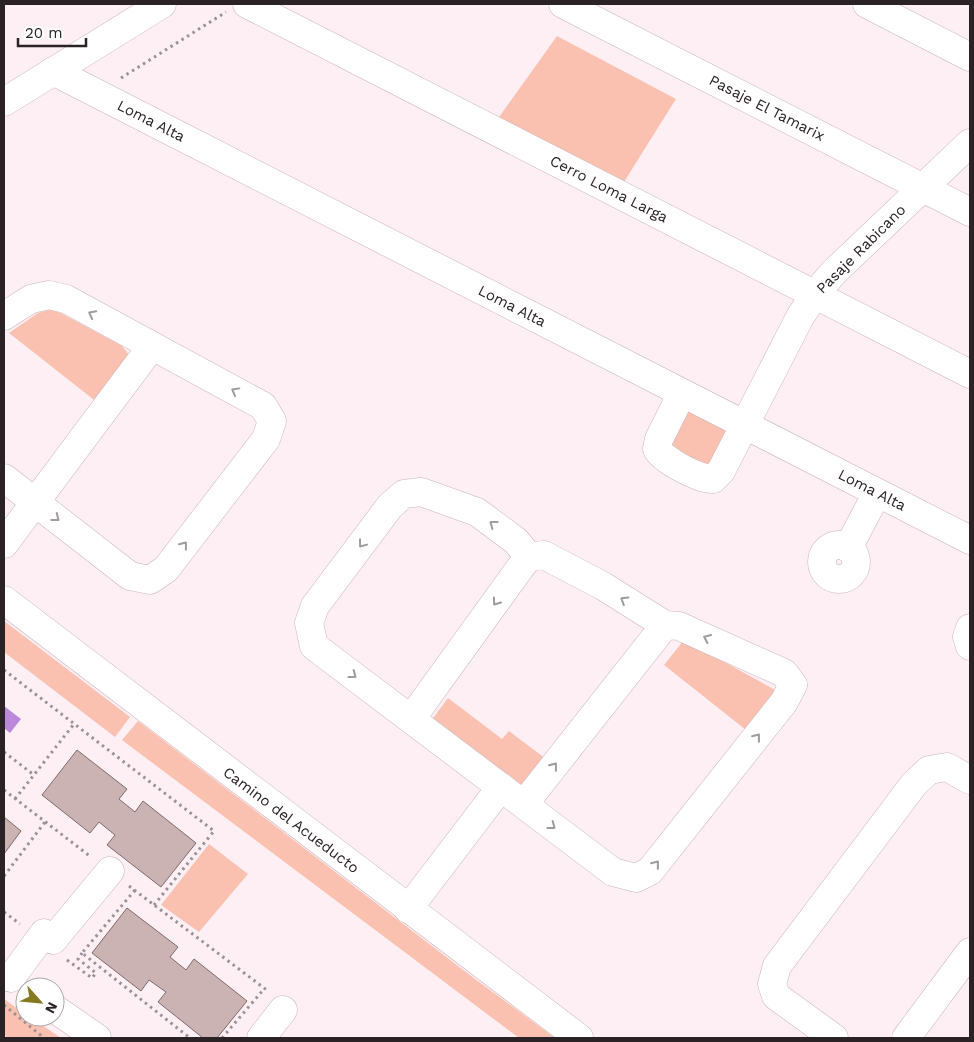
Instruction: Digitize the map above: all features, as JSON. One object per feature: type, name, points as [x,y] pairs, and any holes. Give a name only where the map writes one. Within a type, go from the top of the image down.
[{"type":"street","points":[[4,102],[162,4]]},
{"type":"street","name":"Pasaje El Tamarix","points":[[564,4],[970,212]]},
{"type":"street","points":[[867,4],[970,56]]},
{"type":"street","name":"Cerro Loma Larga","points":[[239,6],[970,374]]},
{"type":"street","name":"Loma Alta","points":[[53,71],[970,540]]},
{"type":"street","name":"Pasaje Rabicano","points":[[682,393],[659,439],[657,449],[664,458],[702,477],[713,479],[718,476],[800,317],[814,294],[834,272],[970,143]]},
{"type":"street","points":[[4,316],[31,299],[49,295],[66,299],[263,406],[272,421],[266,439],[166,568],[150,580],[130,576],[4,478]]},
{"type":"street","points":[[4,544],[152,346]]},
{"type":"street","points":[[411,719],[529,557],[544,555],[603,586],[665,626],[679,626],[784,674],[793,685],[784,702],[650,870],[636,878],[613,872],[314,646],[309,623],[315,606],[390,506],[404,494],[422,492],[477,512],[516,541],[529,557]]},
{"type":"street","points":[[848,548],[877,493]]},
{"type":"street","name":"Camino del Acueducto","points":[[4,600],[579,1038]]},
{"type":"street","points":[[524,804],[665,626]]},
{"type":"street","points":[[970,628],[968,637],[970,646]]},
{"type":"street","points":[[834,1038],[776,996],[772,984],[777,966],[914,784],[929,770],[946,767],[970,780]]},
{"type":"street","points":[[408,909],[502,787]]},
{"type":"street","points":[[13,980],[44,933],[53,940],[110,871]]},
{"type":"street","points":[[41,930],[71,892]]},
{"type":"street","points":[[906,1038],[970,952]]},
{"type":"street","points":[[261,1038],[283,1010]]},
{"type":"street","points":[[65,1016],[97,1038]]},
{"type":"path","points":[[96,93],[239,6]]},
{"type":"path","points":[[4,670],[214,831],[154,905]]},
{"type":"path","points":[[15,799],[74,724]]},
{"type":"path","points":[[4,752],[34,775]]},
{"type":"path","points":[[4,790],[288,1007],[283,1010]]},
{"type":"path","points":[[4,876],[45,822]]},
{"type":"path","points":[[135,890],[82,953],[190,1038]]},
{"type":"path","points":[[222,1038],[264,988]]},
{"type":"path","points":[[4,1005],[44,1038]]},
{"type":"shaded area","points":[[557,36],[676,99],[624,182],[499,117]]},
{"type":"shaded area","points":[[53,309],[122,346],[129,355],[98,403],[9,333],[38,313]]},
{"type":"shaded area","points":[[682,406],[732,433],[710,473],[660,446]]},
{"type":"shaded area","points":[[4,621],[130,717],[115,737],[4,652]]},
{"type":"shaded area","points":[[684,640],[777,691],[746,730],[664,665]]},
{"type":"shaded area","points":[[448,698],[502,739],[509,731],[546,759],[522,791],[431,721]]},
{"type":"shaded area","points":[[4,706],[21,719],[10,733],[4,728]]},
{"type":"shaded area","points":[[138,721],[555,1038],[519,1038],[122,740]]},
{"type":"shaded area","points":[[209,844],[248,874],[199,932],[161,905]]},
{"type":"shaded area","points":[[4,999],[15,1007],[15,1027],[45,1027],[61,1038],[8,1038],[4,1035]]},
{"type":"building","points":[[77,750],[127,789],[119,799],[135,812],[143,801],[196,843],[161,887],[107,845],[115,835],[99,822],[90,833],[42,795]]},
{"type":"building","points":[[4,817],[21,831],[4,854]]},
{"type":"building","points":[[127,908],[178,947],[170,957],[186,970],[194,959],[247,1001],[217,1038],[203,1038],[158,1002],[166,992],[149,980],[141,991],[92,953]]}]
